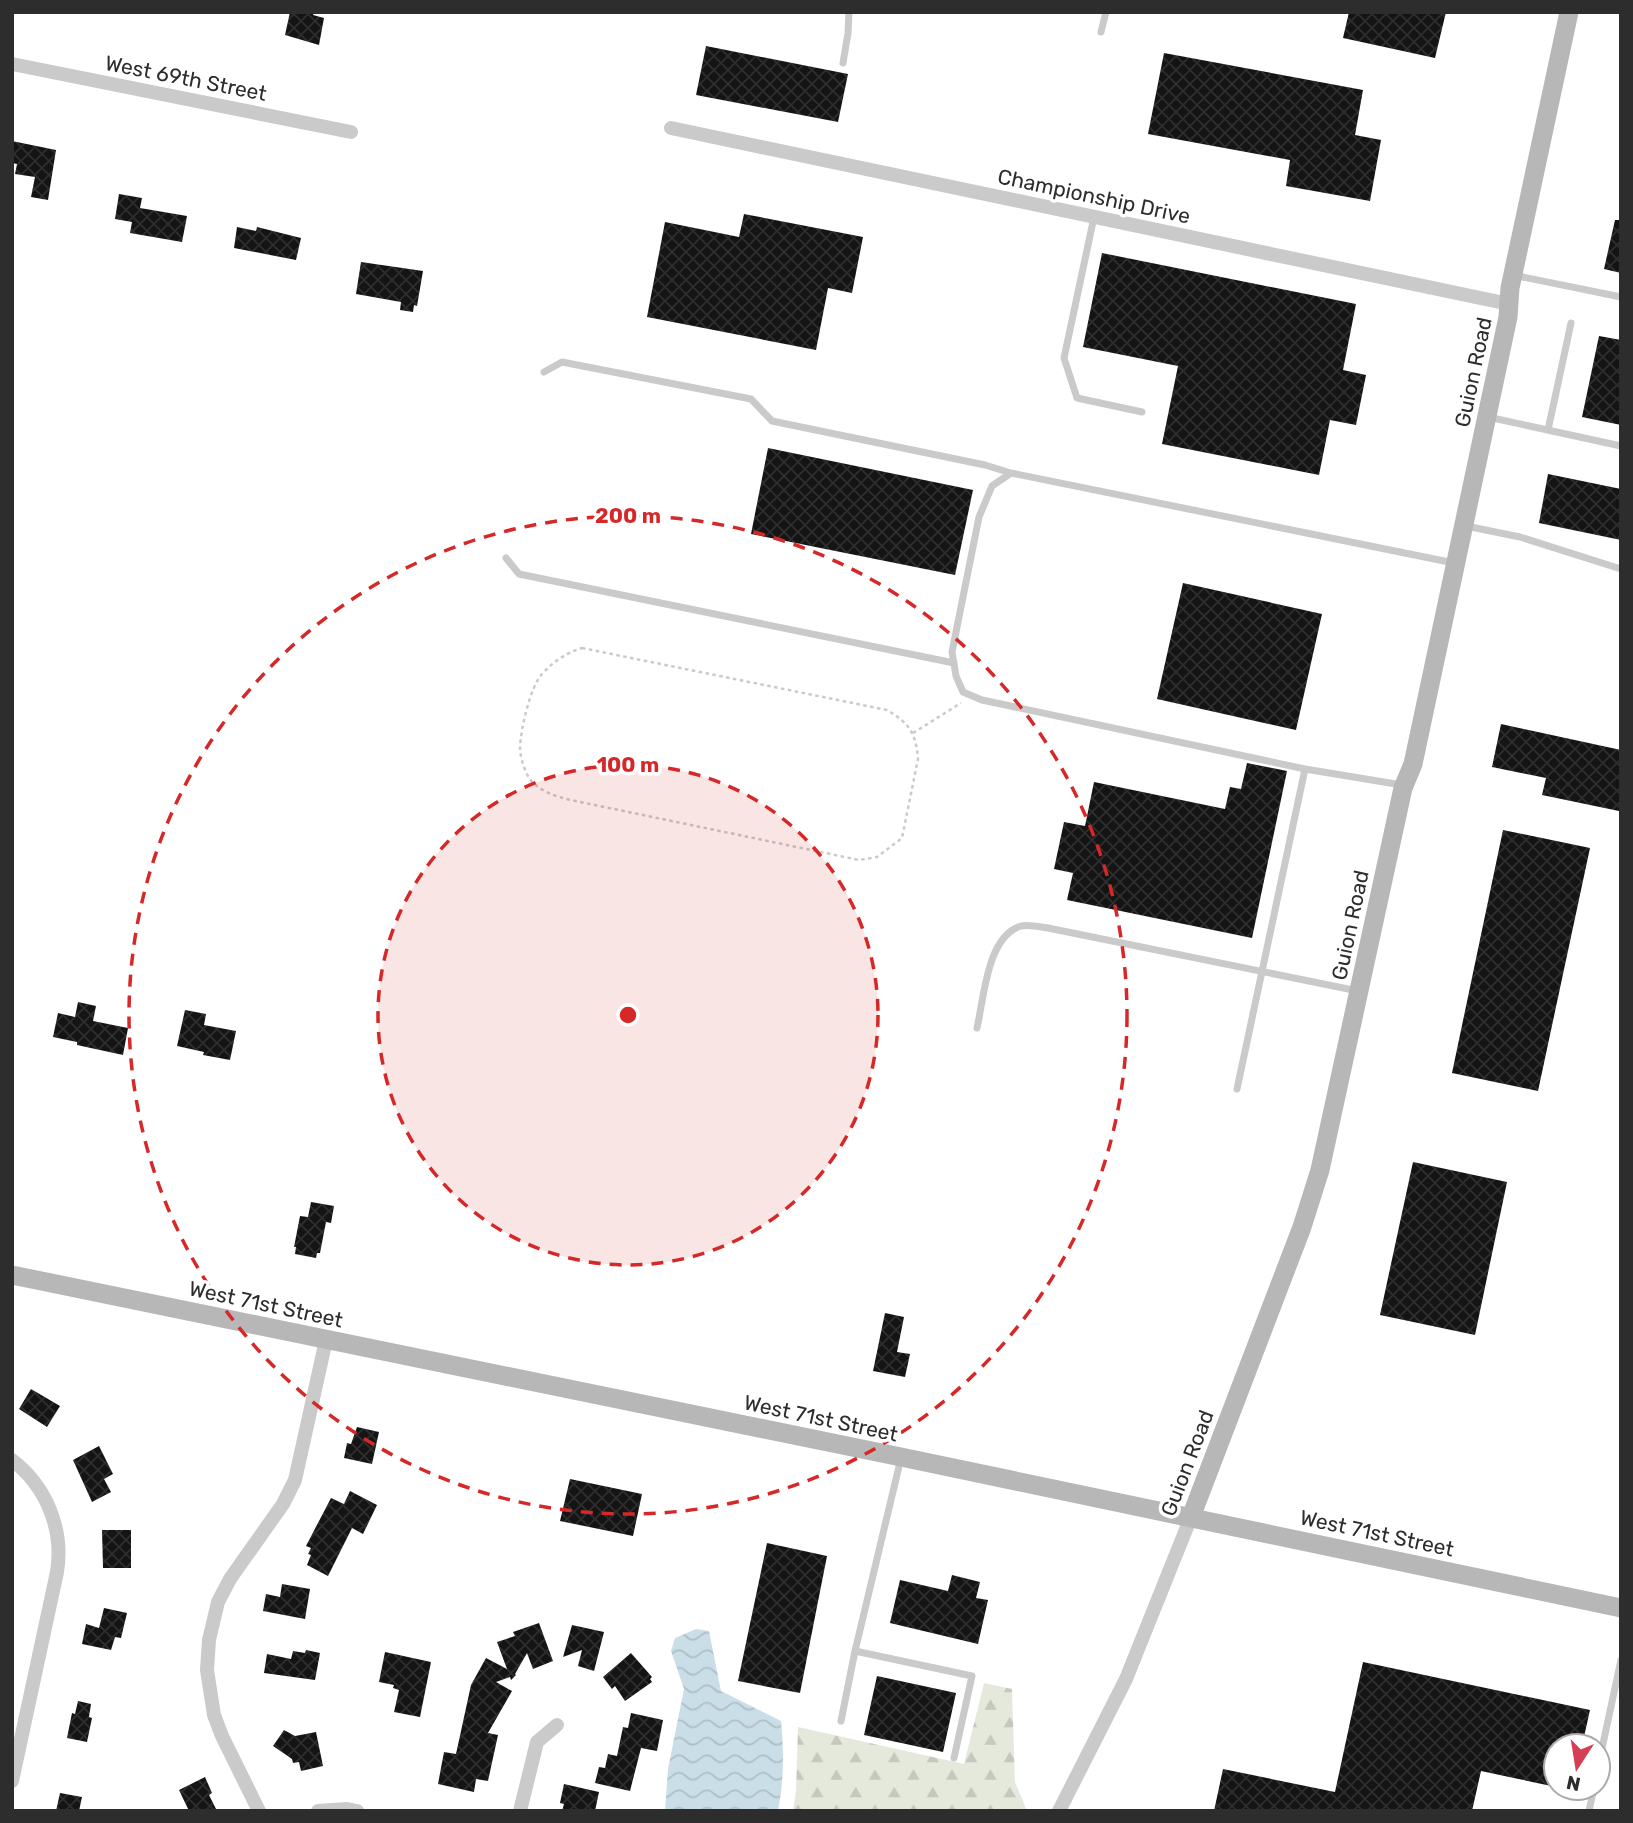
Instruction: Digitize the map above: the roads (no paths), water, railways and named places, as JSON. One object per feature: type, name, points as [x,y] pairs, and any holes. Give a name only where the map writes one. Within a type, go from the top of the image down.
[{"type":"main road","name":"Guion Road","points":[[1191,1517],[1309,1206],[1325,1148],[1403,785],[1413,764],[1508,317],[1513,275],[1569,12]]},
{"type":"main road","name":"West 71st Street","points":[[12,1275],[1621,1608]]},
{"type":"street","name":"West 69th Street","points":[[12,64],[351,132]]},
{"type":"street","name":"Championship Drive","points":[[671,128],[1509,304]]},
{"type":"street","points":[[259,1811],[214,1715],[207,1670],[209,1640],[218,1602],[230,1579],[283,1504],[295,1480],[326,1340]]},
{"type":"street","points":[[12,1460],[34,1479],[44,1496],[55,1524],[59,1550],[57,1572],[12,1781]]},
{"type":"street","name":"Guion Road","points":[[1059,1811],[1126,1679],[1191,1517]]},
{"type":"street","points":[[520,1811],[537,1742],[557,1725]]},
{"type":"street","points":[[318,1811],[357,1811]]},
{"type":"lane","points":[[843,63],[849,12]]},
{"type":"lane","points":[[1101,32],[1106,12]]},
{"type":"lane","points":[[1094,217],[1064,358],[1077,398],[1142,412]]},
{"type":"lane","points":[[1513,275],[1621,297]]},
{"type":"lane","points":[[1548,430],[1571,323]]},
{"type":"lane","points":[[544,372],[562,362],[751,399],[772,421],[985,465],[1011,473],[1456,563]]},
{"type":"lane","points":[[1487,417],[1621,446]]},
{"type":"lane","points":[[1011,473],[992,486],[979,517],[952,652],[956,676],[963,692],[982,700],[1305,769],[1403,785]]},
{"type":"lane","points":[[1464,525],[1521,537],[1621,569]]},
{"type":"lane","points":[[506,558],[519,574],[954,663]]},
{"type":"lane","points":[[1237,1089],[1305,769]]},
{"type":"lane","points":[[977,1028],[992,956],[1007,933],[1023,925],[1359,992]]},
{"type":"lane","points":[[841,1721],[901,1457]]},
{"type":"lane","points":[[855,1651],[972,1676],[954,1758]]},
{"type":"lane","points":[[1606,1732],[1621,1660]]},
{"type":"water","points":[[696,1629],[709,1631],[721,1691],[781,1721],[783,1766],[778,1811],[665,1811],[668,1769],[684,1689],[671,1651],[675,1638]]}]
